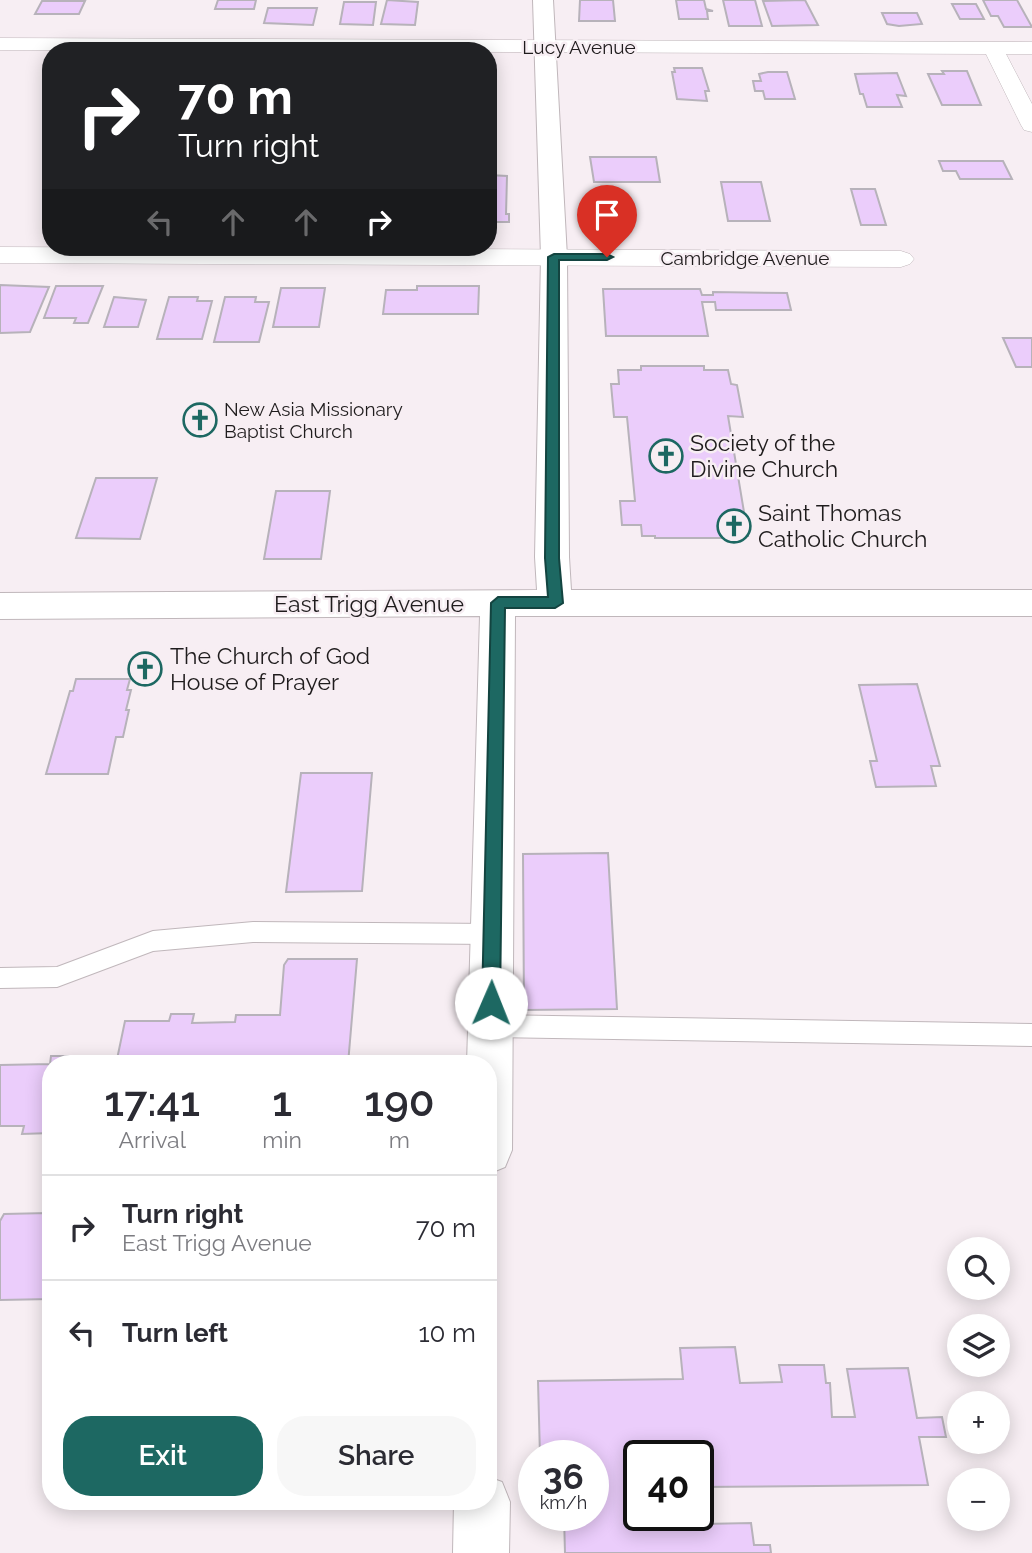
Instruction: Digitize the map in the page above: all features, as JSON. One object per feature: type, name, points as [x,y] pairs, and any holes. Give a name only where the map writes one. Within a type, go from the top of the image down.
[{"type":"street","points":[[542,0],[554,257],[552,558],[555,603]]},
{"type":"street","name":"Lucy Avenue","points":[[0,44],[42,44]]},
{"type":"street","name":"Lucy Avenue","points":[[497,47],[1032,48]]},
{"type":"street","points":[[993,48],[1032,125]]},
{"type":"street","name":"Cambridge Avenue","points":[[0,255],[42,255]]},
{"type":"street","name":"Cambridge Avenue","points":[[277,256],[901,259]]},
{"type":"street","points":[[490,1055],[498,603]]},
{"type":"street","name":"East Trigg Avenue","points":[[0,606],[1032,603]]},
{"type":"street","points":[[481,1553],[482,1510]]},
{"type":"lane","points":[[0,978],[57,977],[153,942],[228,935],[492,934]]},
{"type":"lane","points":[[491,1026],[1032,1035]]},
{"type":"building","points":[[218,0],[256,0],[254,9],[215,9]]},
{"type":"building","points":[[387,0],[418,2],[415,25],[381,24]]},
{"type":"building","points":[[580,0],[613,0],[615,21],[579,21]]},
{"type":"building","points":[[676,0],[704,0],[706,9],[713,11],[707,11],[708,19],[679,19]]},
{"type":"building","points":[[723,0],[755,0],[762,26],[729,26]]},
{"type":"building","points":[[805,0],[818,25],[772,26],[763,1]]},
{"type":"building","points":[[983,0],[1017,0],[1032,27],[1004,27],[998,16],[991,16]]},
{"type":"building","points":[[42,1],[85,1],[79,14],[35,14]]},
{"type":"building","points":[[344,2],[376,2],[373,25],[340,24]]},
{"type":"building","points":[[952,4],[976,4],[984,19],[960,19]]},
{"type":"building","points":[[268,8],[317,8],[313,25],[264,23]]},
{"type":"building","points":[[882,13],[917,13],[922,24],[887,24]]},
{"type":"building","points":[[674,68],[702,68],[709,91],[705,91],[707,101],[677,99],[672,72],[675,72]]},
{"type":"building","points":[[942,71],[967,71],[981,105],[942,105],[928,74],[944,74]]},
{"type":"building","points":[[787,72],[795,99],[765,99],[763,91],[755,91],[753,81],[761,81],[759,74]]},
{"type":"building","points":[[897,73],[906,96],[897,95],[902,107],[867,107],[863,94],[860,94],[855,74]]},
{"type":"building","points":[[590,157],[656,157],[660,182],[594,182]]},
{"type":"building","points":[[939,161],[1003,161],[1012,179],[960,179],[956,171],[943,171]]},
{"type":"building","points":[[497,175],[507,176],[506,214],[509,214],[509,222],[497,222]]},
{"type":"building","points":[[721,182],[761,182],[770,221],[728,221]]},
{"type":"building","points":[[851,189],[875,189],[886,225],[861,225]]},
{"type":"building","points":[[0,285],[49,287],[30,332],[0,333]]},
{"type":"building","points":[[56,286],[103,286],[88,323],[74,323],[76,318],[44,318]]},
{"type":"building","points":[[417,286],[479,286],[478,314],[383,314],[386,290],[417,290]]},
{"type":"building","points":[[281,288],[325,288],[319,327],[273,327]]},
{"type":"building","points":[[603,289],[700,289],[702,295],[713,295],[713,292],[787,293],[791,310],[716,310],[715,302],[702,302],[708,336],[606,336]]},
{"type":"building","points":[[114,297],[146,300],[138,327],[104,327]]},
{"type":"building","points":[[169,297],[198,297],[197,301],[212,301],[202,339],[157,339]]},
{"type":"building","points":[[225,297],[256,297],[255,302],[269,302],[259,342],[214,342]]},
{"type":"building","points":[[1003,338],[1032,338],[1032,367],[1016,367]]},
{"type":"building","points":[[641,366],[704,366],[704,370],[728,370],[731,384],[737,385],[743,417],[728,416],[748,536],[655,538],[642,536],[641,525],[622,525],[620,501],[635,501],[627,417],[614,417],[611,384],[619,384],[618,370],[641,370]]},
{"type":"building","points":[[96,478],[157,478],[140,539],[76,538]]},
{"type":"building","points":[[276,491],[330,491],[321,559],[264,559]]},
{"type":"building","points":[[76,679],[130,679],[127,690],[131,690],[126,710],[129,710],[123,737],[116,737],[108,774],[46,774],[70,691],[73,691]]},
{"type":"building","points":[[917,684],[940,766],[931,766],[936,786],[876,787],[870,761],[877,761],[859,685]]},
{"type":"building","points":[[301,773],[372,773],[362,891],[286,892]]},
{"type":"building","points":[[608,853],[617,1009],[524,1010],[523,854]]},
{"type":"building","points":[[288,959],[357,959],[349,1055],[118,1055],[125,1021],[169,1021],[171,1014],[194,1014],[192,1023],[235,1022],[236,1015],[280,1015],[284,965]]},
{"type":"building","points":[[42,1064],[42,1133],[22,1134],[24,1126],[0,1126],[0,1065]]},
{"type":"building","points":[[42,1213],[42,1299],[0,1300],[0,1221],[4,1214]]},
{"type":"building","points":[[735,1347],[740,1383],[782,1382],[779,1365],[824,1365],[826,1383],[830,1383],[832,1417],[855,1417],[847,1369],[908,1368],[917,1418],[942,1417],[946,1437],[919,1437],[928,1485],[714,1487],[714,1440],[623,1440],[623,1531],[714,1531],[714,1524],[751,1523],[754,1545],[770,1545],[771,1553],[565,1553],[564,1531],[609,1531],[609,1440],[540,1440],[538,1381],[683,1379],[680,1348]]},
{"type":"place","name":"New Asia Missionary Baptist Church","points":[[200,420]]},
{"type":"place","name":"Society of the Divine Church","points":[[666,456]]},
{"type":"place","name":"Saint Thomas Catholic Church","points":[[734,526]]},
{"type":"place","name":"The Church of God House of Prayer","points":[[145,669]]},
{"type":"route","points":[[491,1003],[498,603],[555,603],[552,558],[554,257],[607,257]]}]
